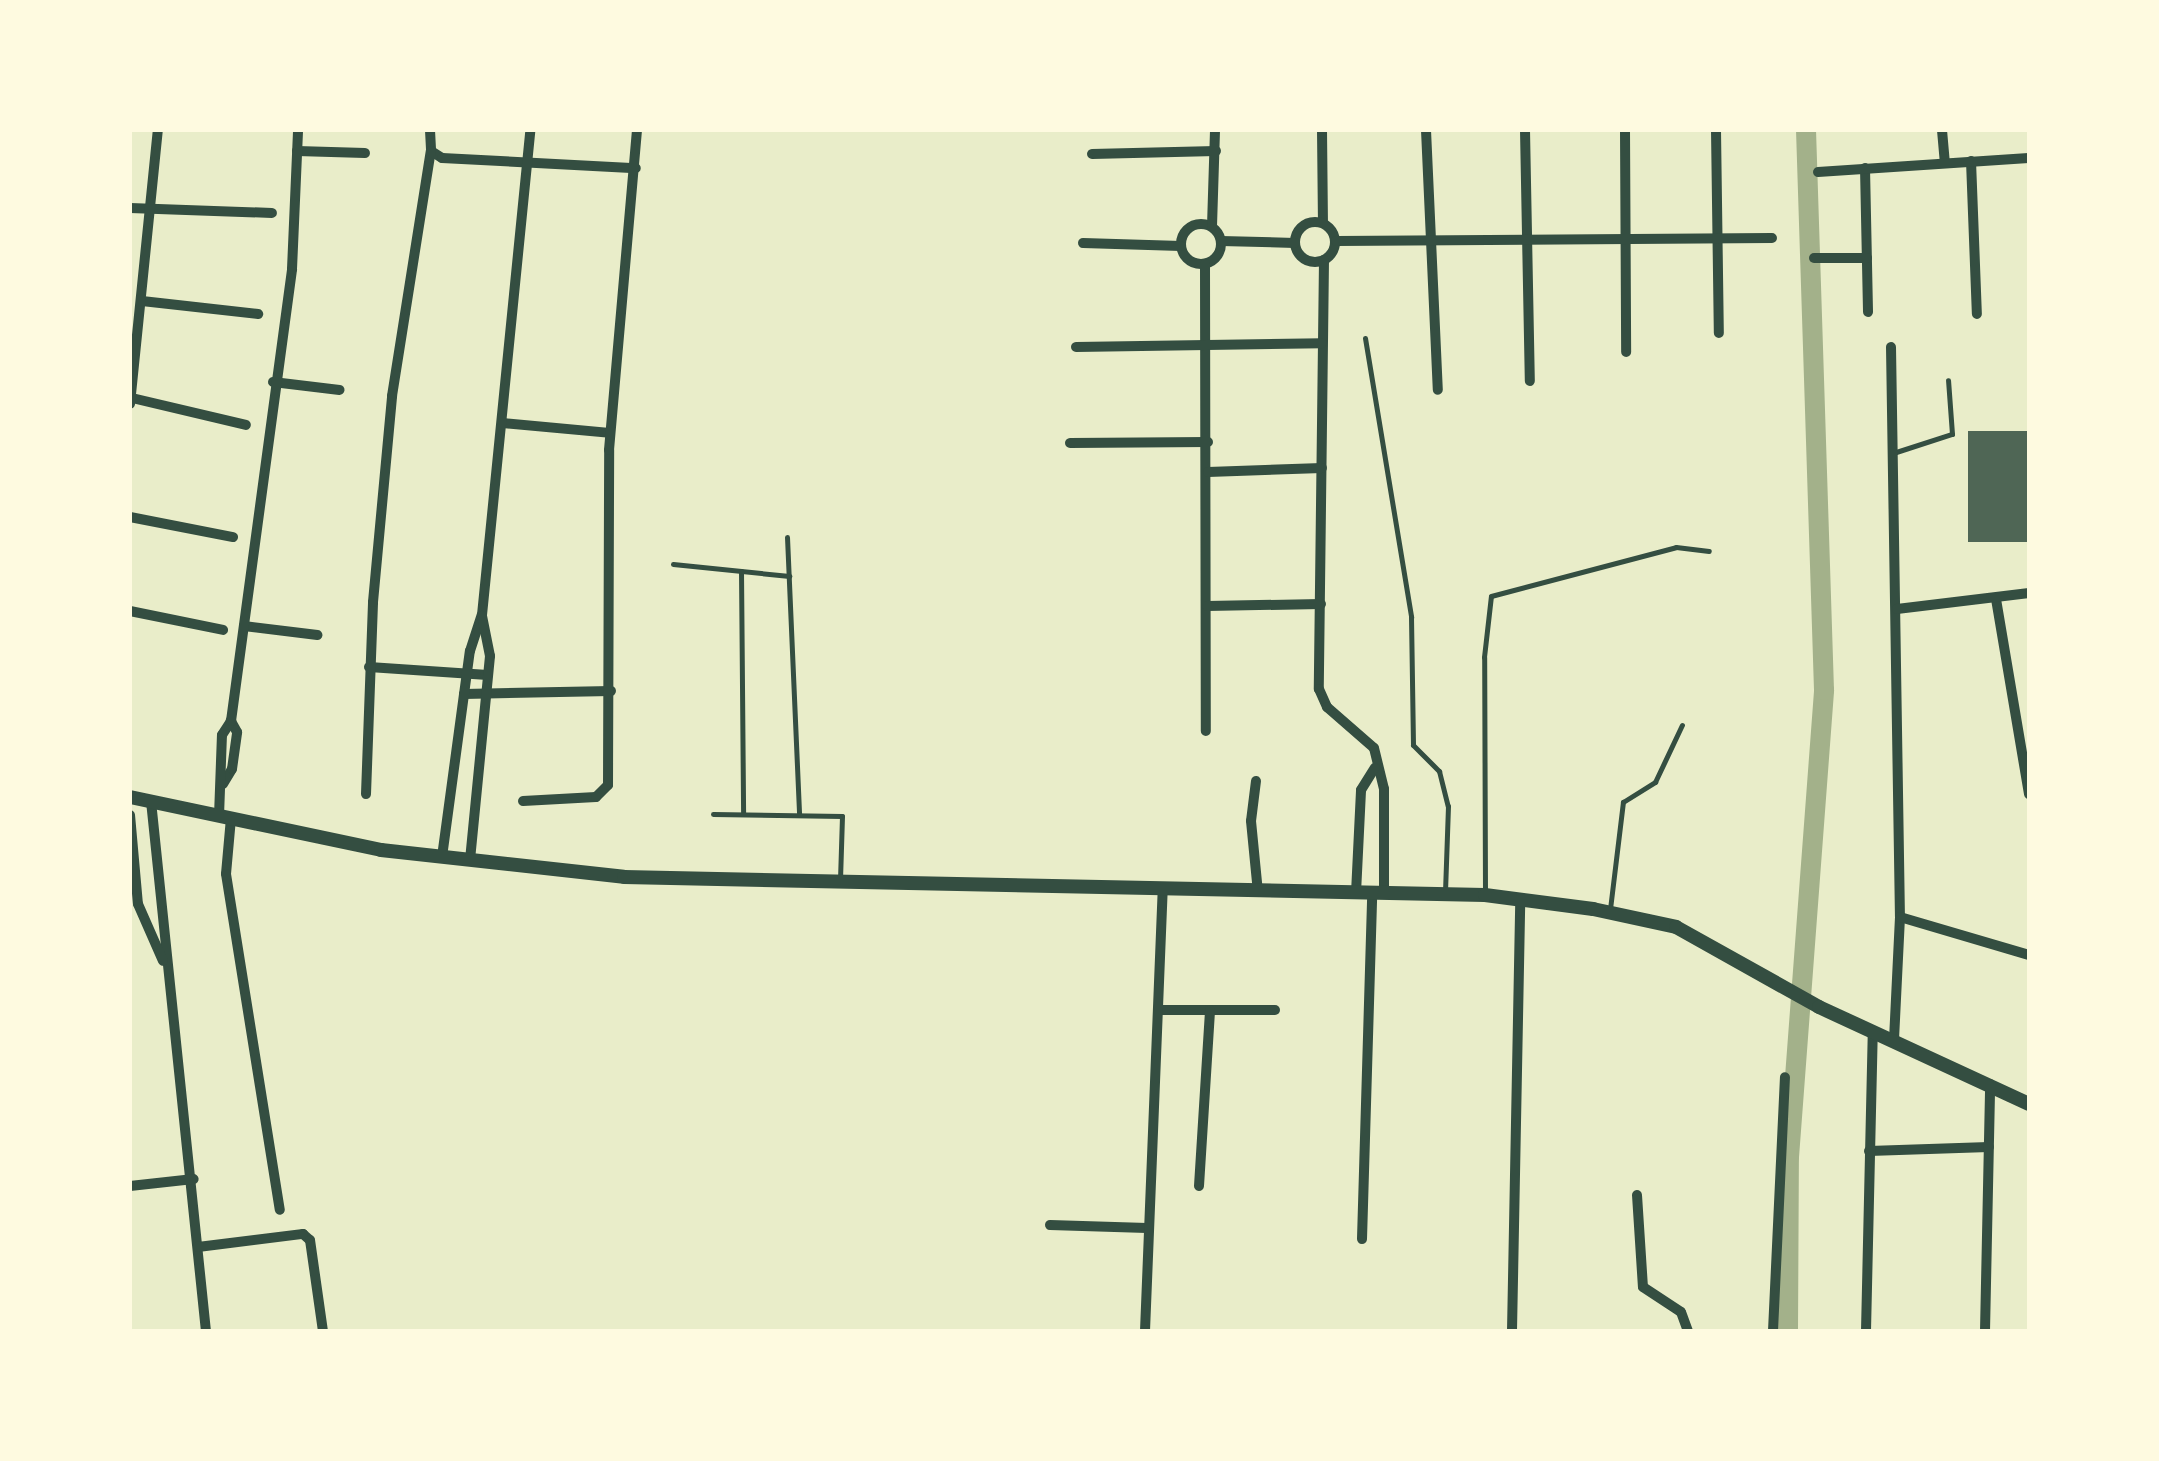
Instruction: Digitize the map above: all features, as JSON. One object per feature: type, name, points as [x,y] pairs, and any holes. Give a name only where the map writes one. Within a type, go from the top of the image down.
[{"type":"street","points":[[158,130],[142,301],[134,334],[131,401],[246,424]]},
{"type":"street","points":[[280,1210],[226,874],[222,734],[231,721],[273,382],[292,269],[298,130]]},
{"type":"street","points":[[366,794],[370,667],[392,396],[431,151],[430,130]]},
{"type":"street","points":[[442,856],[464,694],[482,615],[530,130]]},
{"type":"street","points":[[523,802],[603,792],[611,691],[610,433],[637,130]]},
{"type":"street","points":[[1181,246],[1192,262],[1205,264],[1216,258],[1221,241],[1212,226],[1216,130]]},
{"type":"street","points":[[1322,130],[1322,222],[1336,241]]},
{"type":"street","points":[[1426,130],[1428,241],[1438,390]]},
{"type":"street","points":[[1525,130],[1530,381]]},
{"type":"street","points":[[1625,130],[1626,352]]},
{"type":"street","points":[[1716,130],[1719,333]]},
{"type":"street","points":[[1942,130],[1944,163]]},
{"type":"street","points":[[297,151],[365,153]]},
{"type":"street","points":[[431,151],[442,158],[636,168]]},
{"type":"street","points":[[1092,154],[1216,152]]},
{"type":"street","points":[[1818,172],[2029,158]]},
{"type":"street","points":[[1971,161],[1977,314]]},
{"type":"street","points":[[1865,168],[1868,312]]},
{"type":"street","points":[[130,208],[272,213]]},
{"type":"street","points":[[1295,242],[1306,223],[1322,222]]},
{"type":"street","points":[[1181,246],[1192,226],[1212,226]]},
{"type":"street","points":[[1336,241],[1527,244],[1772,238]]},
{"type":"street","points":[[1221,241],[1295,242]]},
{"type":"street","points":[[1336,241],[1324,260],[1322,699],[1370,739],[1375,768],[1384,789],[1371,894],[1362,1239]]},
{"type":"street","points":[[1295,242],[1308,261],[1324,260]]},
{"type":"street","points":[[1084,244],[1181,246]]},
{"type":"street","points":[[1814,258],[1867,258]]},
{"type":"street","points":[[1205,264],[1206,731]]},
{"type":"street","points":[[142,301],[258,314]]},
{"type":"street","points":[[1076,347],[1322,343]]},
{"type":"street","points":[[1891,347],[1900,917],[1894,1039]]},
{"type":"street","points":[[273,382],[340,390]]},
{"type":"street","points":[[503,423],[610,433]]},
{"type":"street","points":[[1070,444],[1208,442]]},
{"type":"street","points":[[1208,472],[1322,468]]},
{"type":"street","points":[[130,517],[233,537]]},
{"type":"street","points":[[1897,609],[2029,593]]},
{"type":"street","points":[[1996,598],[2029,794]]},
{"type":"street","points":[[1207,606],[1320,604]]},
{"type":"street","points":[[130,611],[224,630]]},
{"type":"street","points":[[470,860],[488,675],[482,615]]},
{"type":"street","points":[[244,626],[318,634]]},
{"type":"street","points":[[370,667],[488,675]]},
{"type":"street","points":[[464,694],[611,691]]},
{"type":"street","points":[[1371,894],[1361,790],[1375,768]]},
{"type":"street","points":[[1256,781],[1251,821],[1258,892]]},
{"type":"street","points":[[450,792],[476,794]]},
{"type":"street","points":[[130,797],[442,856],[624,877],[1485,896],[1609,912],[1676,927],[1775,978],[1820,1007],[2029,1104]]},
{"type":"street","points":[[152,802],[166,966],[194,1179],[206,1331]]},
{"type":"street","points":[[130,815],[138,904],[166,966]]},
{"type":"street","points":[[1145,1331],[1163,890]]},
{"type":"street","points":[[1512,1331],[1520,900]]},
{"type":"street","points":[[1900,917],[2029,955]]},
{"type":"street","points":[[1160,1010],[1275,1010]]},
{"type":"street","points":[[1200,1186],[1210,1010]]},
{"type":"street","points":[[1866,1331],[1873,1033]]},
{"type":"street","points":[[1773,1331],[1785,1076]]},
{"type":"street","points":[[1985,1331],[1990,1084]]},
{"type":"street","points":[[1870,1151],[1989,1147]]},
{"type":"street","points":[[130,1186],[194,1179]]},
{"type":"street","points":[[1637,1195],[1643,1286],[1681,1312],[1688,1331]]},
{"type":"street","points":[[1050,1225],[1147,1228]]},
{"type":"street","points":[[198,1247],[303,1234],[310,1240],[324,1331]]},
{"type":"lane","points":[[1365,338],[1411,617],[1412,738],[1439,771],[1448,806],[1444,896]]},
{"type":"lane","points":[[1894,453],[1952,434],[1948,380]]},
{"type":"lane","points":[[787,537],[799,815]]},
{"type":"lane","points":[[1485,896],[1484,657],[1491,596],[1676,547],[1709,551]]},
{"type":"lane","points":[[673,564],[789,576]]},
{"type":"lane","points":[[741,571],[744,814]]},
{"type":"lane","points":[[1609,912],[1623,802],[1655,782],[1682,724]]},
{"type":"lane","points":[[713,814],[842,816],[840,883]]},
{"type":"building","points":[[1968,431],[2029,431],[2029,542],[1968,542]]},
{"type":"waterway","points":[[1788,1331],[1789,1157],[1824,690],[1806,130]]}]
